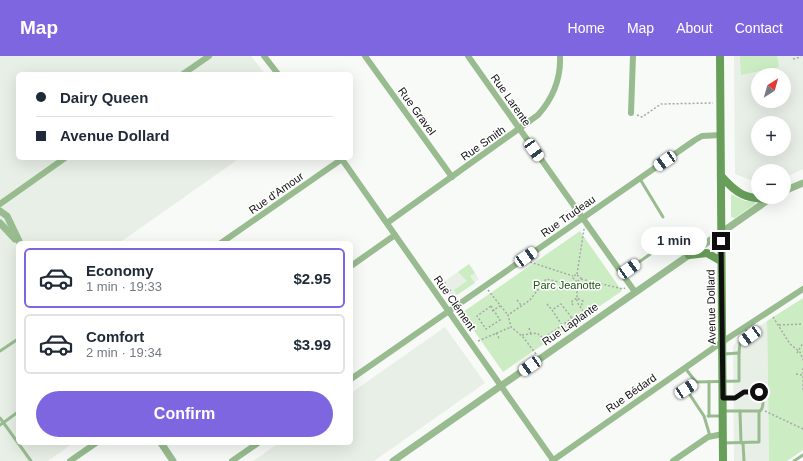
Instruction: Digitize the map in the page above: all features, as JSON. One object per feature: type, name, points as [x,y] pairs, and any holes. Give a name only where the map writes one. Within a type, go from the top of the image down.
[{"type":"main road","name":"Avenue Dollard","points":[[720,56],[723,461]]},
{"type":"main road","points":[[721,176],[731,188],[740,194],[751,198]]},
{"type":"main road","points":[[689,255],[708,253],[721,262]]},
{"type":"street","points":[[186,72],[209,56]]},
{"type":"street","points":[[264,56],[276,72]]},
{"type":"street","name":"Rue Gravel","points":[[365,56],[452,177]]},
{"type":"street","name":"Rue Larente","points":[[468,56],[635,292]]},
{"type":"street","name":"Rue Smith","points":[[387,223],[538,115],[552,96],[558,79],[560,56]]},
{"type":"street","points":[[631,113],[633,56]]},
{"type":"street","name":"Rue Trudeau","points":[[353,377],[699,138],[720,135]]},
{"type":"street","points":[[0,204],[61,160]]},
{"type":"street","name":"Rue d'Amour","points":[[224,241],[339,160]]},
{"type":"street","name":"Rue Clément","points":[[343,160],[553,461]]},
{"type":"street","points":[[791,188],[803,183]]},
{"type":"street","name":"Rue Laplante","points":[[393,461],[762,204]]},
{"type":"street","points":[[0,211],[7,216],[19,241]]},
{"type":"street","points":[[0,223],[18,241]]},
{"type":"street","points":[[353,265],[395,235]]},
{"type":"street","name":"Rue Bédard","points":[[553,461],[722,342],[803,289]]},
{"type":"street","points":[[673,461],[710,436],[723,434]]},
{"type":"street","points":[[70,461],[93,445]]},
{"type":"street","points":[[162,445],[174,461]]},
{"type":"street","points":[[232,461],[255,445]]},
{"type":"lane","points":[[640,179],[663,218]]},
{"type":"lane","points":[[622,274],[666,243]]},
{"type":"lane","points":[[710,436],[704,416],[686,389],[696,382],[740,382],[740,343],[750,336],[744,328]]},
{"type":"lane","points":[[0,351],[16,340]]},
{"type":"lane","points":[[722,354],[739,353]]},
{"type":"lane","points":[[685,368],[696,382]]},
{"type":"lane","points":[[709,382],[709,416]]},
{"type":"lane","points":[[723,443],[759,442],[759,411],[763,408],[760,384]]},
{"type":"lane","points":[[723,398],[735,398],[744,392],[760,392]]},
{"type":"lane","points":[[704,416],[740,411],[759,411]]},
{"type":"lane","points":[[740,411],[744,461]]},
{"type":"lane","points":[[0,425],[16,414]]},
{"type":"lane","points":[[0,418],[16,441]]},
{"type":"lane","points":[[19,445],[30,461]]},
{"type":"lane","points":[[794,461],[803,455]]},
{"type":"path","points":[[793,59],[801,57]]},
{"type":"path","points":[[640,116],[661,104],[710,103]]},
{"type":"path","points":[[582,231],[577,274],[581,279],[623,289]]},
{"type":"path","points":[[531,263],[573,276],[577,274]]},
{"type":"path","points":[[573,276],[574,280],[577,282],[577,302],[587,316]]},
{"type":"path","points":[[508,315],[530,300],[548,278],[577,290]]},
{"type":"path","points":[[577,282],[581,279]]},
{"type":"path","points":[[440,286],[446,282]]},
{"type":"path","points":[[446,294],[451,290]]},
{"type":"path","points":[[490,292],[508,315],[511,327],[521,335],[535,353]]},
{"type":"path","points":[[573,305],[571,302],[577,298]]},
{"type":"path","points":[[577,298],[583,301],[581,307]]},
{"type":"path","points":[[517,300],[521,305]]},
{"type":"path","points":[[547,304],[562,325]]},
{"type":"path","points":[[552,310],[562,304],[572,318],[574,317],[579,322]]},
{"type":"path","points":[[490,306],[493,311],[500,320],[486,329],[477,316],[490,306]]},
{"type":"path","points":[[493,311],[500,306]]},
{"type":"path","points":[[773,316],[790,344],[803,360]]},
{"type":"path","points":[[548,335],[572,318]]},
{"type":"path","points":[[779,325],[803,324]]},
{"type":"path","points":[[479,340],[511,327]]},
{"type":"path","points":[[530,328],[531,334]]},
{"type":"path","points":[[496,333],[500,340]]},
{"type":"path","points":[[521,335],[536,334],[542,337]]},
{"type":"path","points":[[798,352],[803,343]]},
{"type":"path","points":[[803,368],[803,392]]},
{"type":"path","points":[[796,374],[802,375]]},
{"type":"path","points":[[768,413],[803,429]]},
{"type":"shaded area","points":[[0,56],[251,56],[263,72],[16,72],[16,160],[237,160],[122,241],[16,241],[16,445],[70,445],[48,461],[0,461]]},
{"type":"shaded area","points":[[734,56],[803,56],[803,169],[791,175],[791,164],[751,164],[751,180],[735,174]]},
{"type":"shaded area","points":[[469,264],[479,279],[451,299],[441,284]]},
{"type":"shaded area","points":[[767,321],[769,461],[734,461],[733,346],[737,341]]},
{"type":"shaded area","points":[[445,327],[485,383],[374,461],[253,461],[276,445],[353,445],[353,392]]},
{"type":"green space","points":[[740,56],[777,56],[779,67],[751,68],[751,73],[741,75]]},
{"type":"green space","points":[[731,194],[745,201],[751,202],[751,204],[755,204],[735,218],[731,217]]},
{"type":"green space","name":"Parc Jeanotte","points":[[580,231],[622,291],[503,372],[463,315],[463,312]]},
{"type":"green space","points":[[469,264],[475,273],[470,276],[475,283],[457,295],[454,290],[467,281],[458,272]]},
{"type":"green space","points":[[803,298],[803,450],[787,461],[769,461],[767,321]]},
{"type":"route","points":[[721,241],[723,398],[735,398],[744,392],[759,392]]}]
